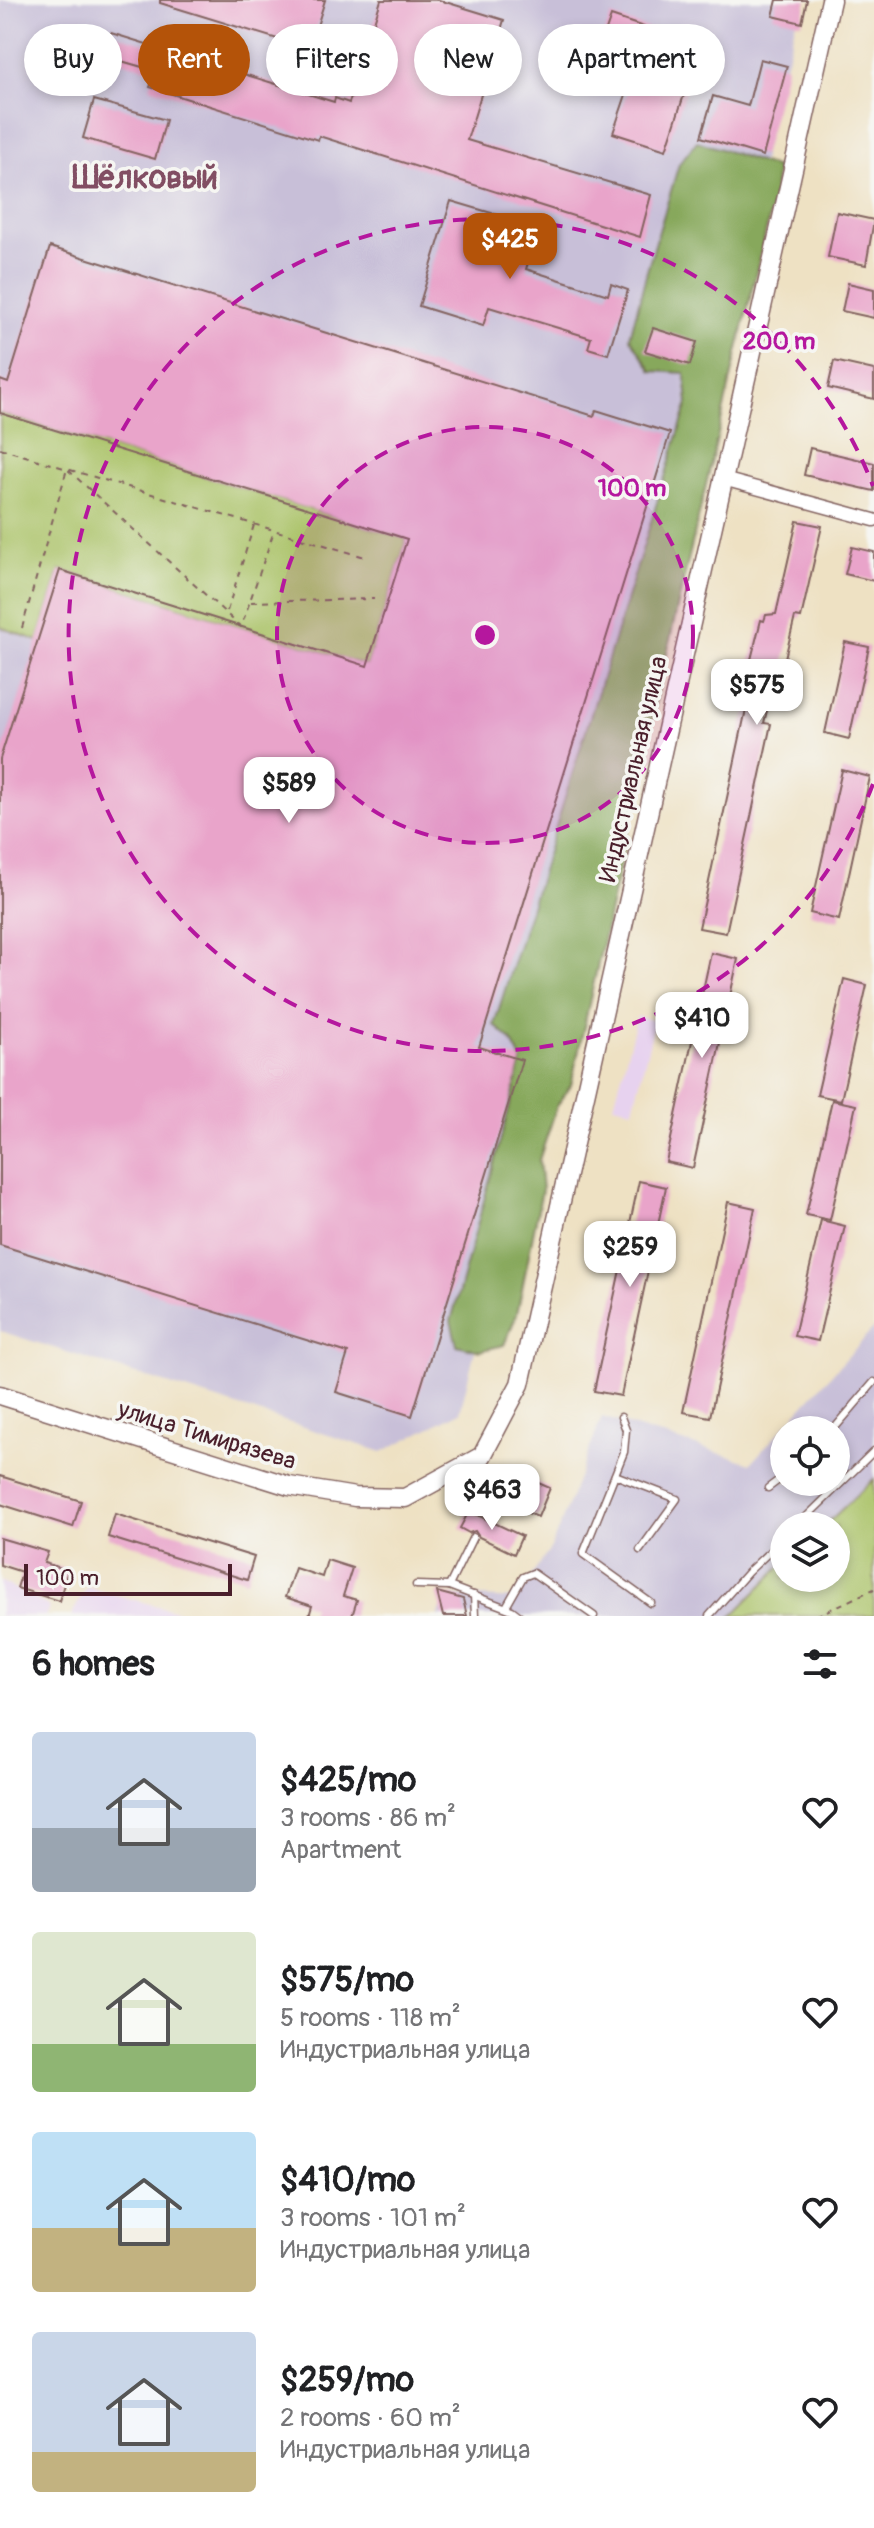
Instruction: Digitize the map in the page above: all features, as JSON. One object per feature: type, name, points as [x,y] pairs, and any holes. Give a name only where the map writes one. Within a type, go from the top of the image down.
[{"type":"street","name":"Индустриальная улица","points":[[482,1456],[520,1384],[831,0]]},
{"type":"street","points":[[723,479],[874,520]]},
{"type":"street","name":"улица Тимирязева","points":[[0,1395],[289,1486],[355,1497],[405,1498],[482,1456]]},
{"type":"lane","points":[[845,1416],[874,1382]]},
{"type":"lane","points":[[621,1417],[626,1430],[624,1452],[583,1554],[651,1603]]},
{"type":"lane","points":[[811,1512],[874,1451]]},
{"type":"lane","points":[[482,1456],[492,1499],[486,1511]]},
{"type":"lane","points":[[615,1475],[677,1499],[640,1550]]},
{"type":"lane","points":[[449,1586],[473,1537]]},
{"type":"lane","points":[[709,1616],[770,1551]]},
{"type":"lane","points":[[506,1607],[523,1577],[533,1573],[594,1616]]},
{"type":"lane","points":[[416,1585],[449,1586],[506,1607],[520,1616]]},
{"type":"lane","points":[[474,1595],[475,1616]]},
{"type":"path","points":[[0,448],[365,557]]},
{"type":"path","points":[[67,469],[241,627],[274,530]]},
{"type":"path","points":[[22,628],[67,469]]},
{"type":"path","points":[[226,613],[254,524]]},
{"type":"path","points":[[250,603],[374,599]]},
{"type":"path","points":[[816,1616],[874,1589]]},
{"type":"shaded area","points":[[0,0],[801,0],[460,1412],[382,1452],[0,1331]]},
{"type":"shaded area","points":[[637,1016],[655,1021],[633,1109],[614,1105]]},
{"type":"shaded area","points":[[874,1328],[874,1479],[839,1512],[770,1512],[770,1577],[732,1616],[439,1616],[442,1595],[515,1599],[551,1548],[602,1417],[751,1463],[770,1442],[770,1496],[850,1496],[850,1416],[794,1416]]},
{"type":"shaded area","points":[[0,1581],[50,1607],[45,1616],[0,1616]]},
{"type":"shaded area","points":[[87,1587],[194,1616],[71,1616]]},
{"type":"green space","points":[[697,141],[777,168],[773,201],[680,595],[571,1085],[557,1106],[539,1160],[542,1190],[517,1314],[504,1345],[480,1351],[457,1345],[451,1321],[522,1061],[511,1040],[494,1025],[688,403],[685,373],[652,371],[630,337],[679,164]]},
{"type":"green space","points":[[0,413],[407,539],[367,666],[60,570],[38,641],[0,627]]},
{"type":"green space","points":[[874,1479],[874,1616],[732,1616],[770,1577],[770,1592],[850,1592],[850,1512],[839,1512]]},
{"type":"building","points":[[160,0],[325,0],[318,24],[266,24],[266,36],[250,31],[250,24],[228,24],[160,3]]},
{"type":"building","points":[[381,0],[439,0],[504,20],[503,24],[414,24],[414,96],[481,96],[467,140],[651,195],[640,237],[319,136],[318,140],[179,96],[250,96],[250,76],[266,81],[266,96],[315,96],[349,103],[351,96],[398,96],[398,24],[374,24]]},
{"type":"building","points":[[777,0],[807,0],[802,23],[773,16]]},
{"type":"building","points":[[611,16],[635,24],[608,24]]},
{"type":"building","points":[[122,36],[138,41],[138,66],[122,61]]},
{"type":"building","points":[[760,59],[787,66],[763,156],[701,137],[713,96],[748,106]]},
{"type":"building","points":[[626,96],[684,96],[666,150],[613,133]]},
{"type":"building","points":[[94,100],[166,120],[155,159],[83,138]]},
{"type":"building","points":[[451,201],[515,220],[509,240],[533,248],[526,269],[608,295],[611,284],[628,290],[608,354],[588,348],[591,338],[489,307],[483,326],[419,306]]},
{"type":"building","points":[[837,212],[874,220],[866,265],[828,257]]},
{"type":"building","points":[[50,247],[594,416],[596,410],[670,433],[479,1047],[522,1060],[412,1416],[336,1392],[348,1353],[0,1245],[0,759],[60,570],[367,666],[407,539],[0,413],[0,380],[8,383]]},
{"type":"building","points":[[848,283],[874,289],[874,318],[842,311]]},
{"type":"building","points":[[653,328],[697,342],[690,365],[645,351]]},
{"type":"building","points":[[834,361],[874,370],[874,399],[828,388]]},
{"type":"building","points":[[810,448],[874,463],[874,491],[804,475]]},
{"type":"building","points":[[797,521],[822,526],[801,618],[795,617],[775,699],[770,698],[764,723],[771,724],[726,933],[699,928],[748,700],[745,699],[747,692],[743,691],[761,620],[764,621],[766,615],[776,614]]},
{"type":"building","points":[[852,547],[874,552],[874,581],[845,574]]},
{"type":"building","points":[[845,642],[869,647],[849,739],[825,733]]},
{"type":"building","points":[[842,770],[870,777],[839,920],[810,913]]},
{"type":"building","points":[[711,953],[738,959],[693,1168],[666,1162]]},
{"type":"building","points":[[844,979],[867,985],[841,1100],[817,1095]]},
{"type":"building","points":[[832,1100],[856,1105],[830,1220],[806,1215]]},
{"type":"building","points":[[639,1181],[666,1187],[621,1396],[594,1391]]},
{"type":"building","points":[[728,1202],[755,1208],[710,1417],[683,1412]]},
{"type":"building","points":[[821,1220],[845,1226],[818,1341],[794,1336]]},
{"type":"building","points":[[520,1475],[550,1488],[538,1517],[523,1511],[515,1488]]},
{"type":"building","points":[[0,1476],[81,1501],[73,1527],[0,1504]]},
{"type":"building","points":[[469,1511],[522,1536],[514,1554],[479,1537],[475,1531],[469,1533],[460,1528]]},
{"type":"building","points":[[115,1514],[254,1557],[247,1580],[108,1537]]},
{"type":"building","points":[[0,1538],[48,1552],[44,1563],[68,1570],[59,1601],[17,1588],[22,1572],[0,1565]]},
{"type":"building","points":[[327,1560],[352,1568],[343,1596],[357,1600],[352,1616],[309,1616],[312,1606],[285,1597],[295,1568],[322,1577]]},
{"type":"building","points":[[437,1592],[463,1599],[467,1616],[443,1616]]},
{"type":"district","name":"Шёлковый","points":[[145,177]]}]
